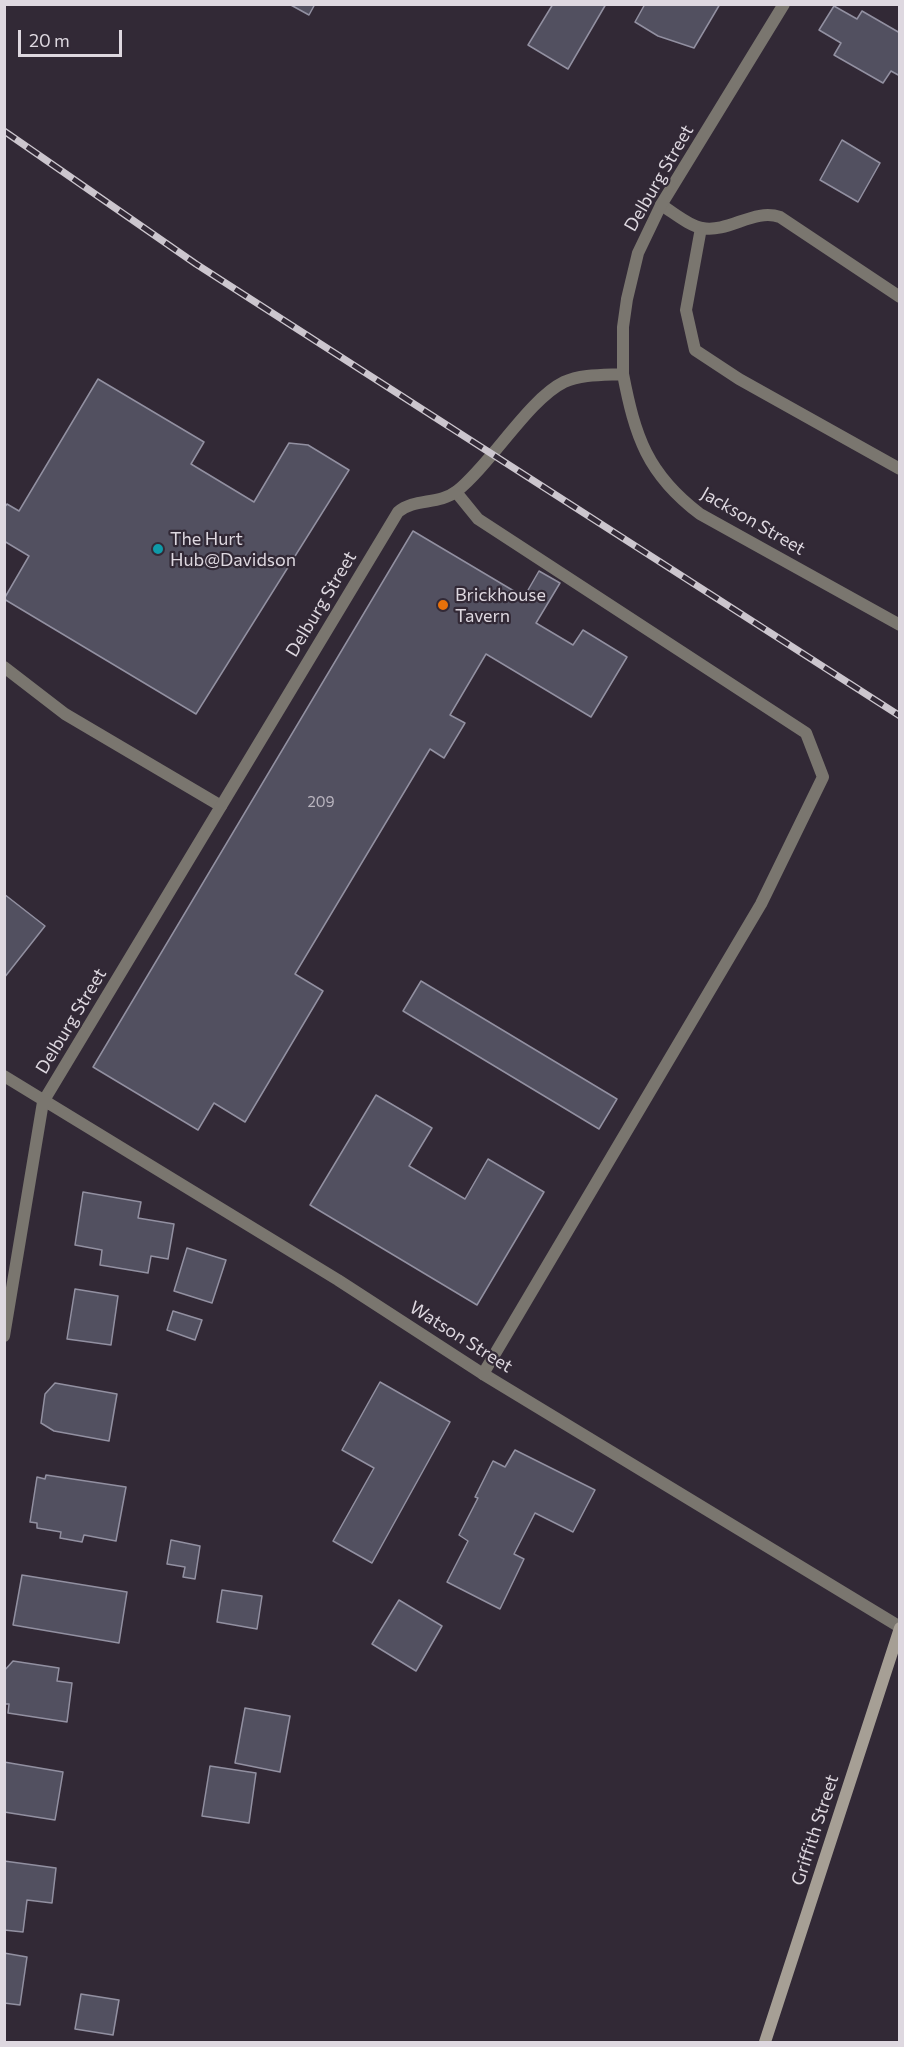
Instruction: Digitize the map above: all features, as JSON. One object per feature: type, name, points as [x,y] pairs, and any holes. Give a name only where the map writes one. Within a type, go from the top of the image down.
[{"type":"main road","name":"Griffith Street","points":[[765,2043],[900,1628]]},
{"type":"street","name":"Delburg Street","points":[[4,1336],[43,1102],[398,512],[406,505],[438,500],[456,492],[553,389],[564,382],[578,378],[623,374],[623,327],[630,283],[638,253],[661,205],[784,4]]},
{"type":"street","points":[[661,205],[701,228],[719,228],[768,213],[780,217],[900,297]]},
{"type":"street","points":[[701,228],[686,310],[695,350],[739,379],[900,469]]},
{"type":"street","name":"Jackson Street","points":[[623,374],[631,414],[645,453],[660,478],[677,496],[700,514],[900,625]]},
{"type":"street","points":[[456,492],[478,519],[806,733],[823,777],[761,904],[483,1374]]},
{"type":"street","points":[[4,667],[65,714],[221,806]]},
{"type":"street","name":"Watson Street","points":[[4,1076],[43,1102],[338,1280],[483,1374],[900,1628]]},
{"type":"building","points":[[289,4],[315,4],[309,15]]},
{"type":"building","points":[[553,4],[606,4],[568,69],[528,45]]},
{"type":"building","points":[[645,4],[720,4],[694,48],[658,36],[635,22]]},
{"type":"building","points":[[834,6],[857,19],[862,11],[900,33],[900,76],[891,71],[883,83],[834,55],[841,43],[819,30]]},
{"type":"building","points":[[842,140],[880,163],[858,202],[820,180]]},
{"type":"building","name":"The Hurt Hub@Davidson","points":[[98,379],[204,442],[191,464],[254,502],[289,443],[308,445],[349,470],[196,714],[4,599],[29,556],[4,541],[4,508],[7,504],[19,511]]},
{"type":"building","points":[[413,531],[524,597],[539,571],[560,583],[536,623],[573,645],[583,630],[627,657],[591,717],[486,654],[450,715],[465,723],[444,758],[430,749],[295,974],[323,991],[245,1122],[214,1103],[198,1130],[93,1067]]},
{"type":"building","points":[[4,894],[45,926],[4,978]]},
{"type":"building","points":[[421,981],[617,1099],[599,1129],[403,1011]]},
{"type":"building","points":[[376,1095],[432,1128],[409,1166],[465,1199],[488,1159],[544,1192],[477,1305],[310,1205]]},
{"type":"building","points":[[83,1192],[141,1202],[138,1218],[174,1224],[168,1259],[151,1256],[148,1273],[100,1265],[102,1250],[75,1245]]},
{"type":"building","points":[[187,1248],[226,1260],[212,1303],[174,1291]]},
{"type":"building","points":[[75,1289],[118,1296],[111,1345],[67,1339]]},
{"type":"building","points":[[173,1311],[202,1320],[195,1340],[167,1330]]},
{"type":"building","points":[[380,1382],[450,1422],[372,1563],[333,1541],[374,1468],[342,1450]]},
{"type":"building","points":[[55,1383],[117,1394],[109,1441],[54,1431],[41,1423],[45,1394]]},
{"type":"building","points":[[515,1450],[595,1490],[573,1532],[535,1513],[514,1554],[524,1559],[500,1609],[447,1582],[468,1541],[459,1535],[478,1498],[475,1497],[493,1461],[505,1467]]},
{"type":"building","points":[[46,1475],[126,1487],[116,1541],[84,1535],[82,1542],[60,1538],[61,1532],[37,1528],[37,1523],[30,1522],[37,1477],[45,1479]]},
{"type":"building","points":[[171,1540],[200,1546],[195,1579],[183,1577],[185,1567],[167,1564]]},
{"type":"building","points":[[22,1575],[127,1592],[119,1643],[13,1625]]},
{"type":"building","points":[[222,1590],[262,1596],[257,1629],[217,1622]]},
{"type":"building","points":[[399,1600],[442,1626],[416,1671],[372,1644]]},
{"type":"building","points":[[13,1661],[59,1668],[57,1681],[72,1683],[67,1722],[8,1713],[9,1704],[4,1704],[4,1671]]},
{"type":"building","points":[[245,1708],[290,1716],[280,1772],[235,1763]]},
{"type":"building","points":[[4,1762],[63,1772],[55,1820],[4,1812]]},
{"type":"building","points":[[210,1766],[256,1773],[249,1823],[202,1816]]},
{"type":"building","points":[[4,1861],[56,1868],[52,1903],[27,1900],[23,1932],[4,1930]]},
{"type":"building","points":[[4,1953],[27,1957],[20,2005],[4,2003]]},
{"type":"building","points":[[81,1994],[119,2000],[113,2035],[75,2029]]},
{"type":"railway","points":[[4,131],[196,264],[900,716]]},
{"type":"place","name":"The Hurt Hub@Davidson","points":[[158,549]]},
{"type":"place","name":"Brickhouse Tavern","points":[[443,605]]}]
